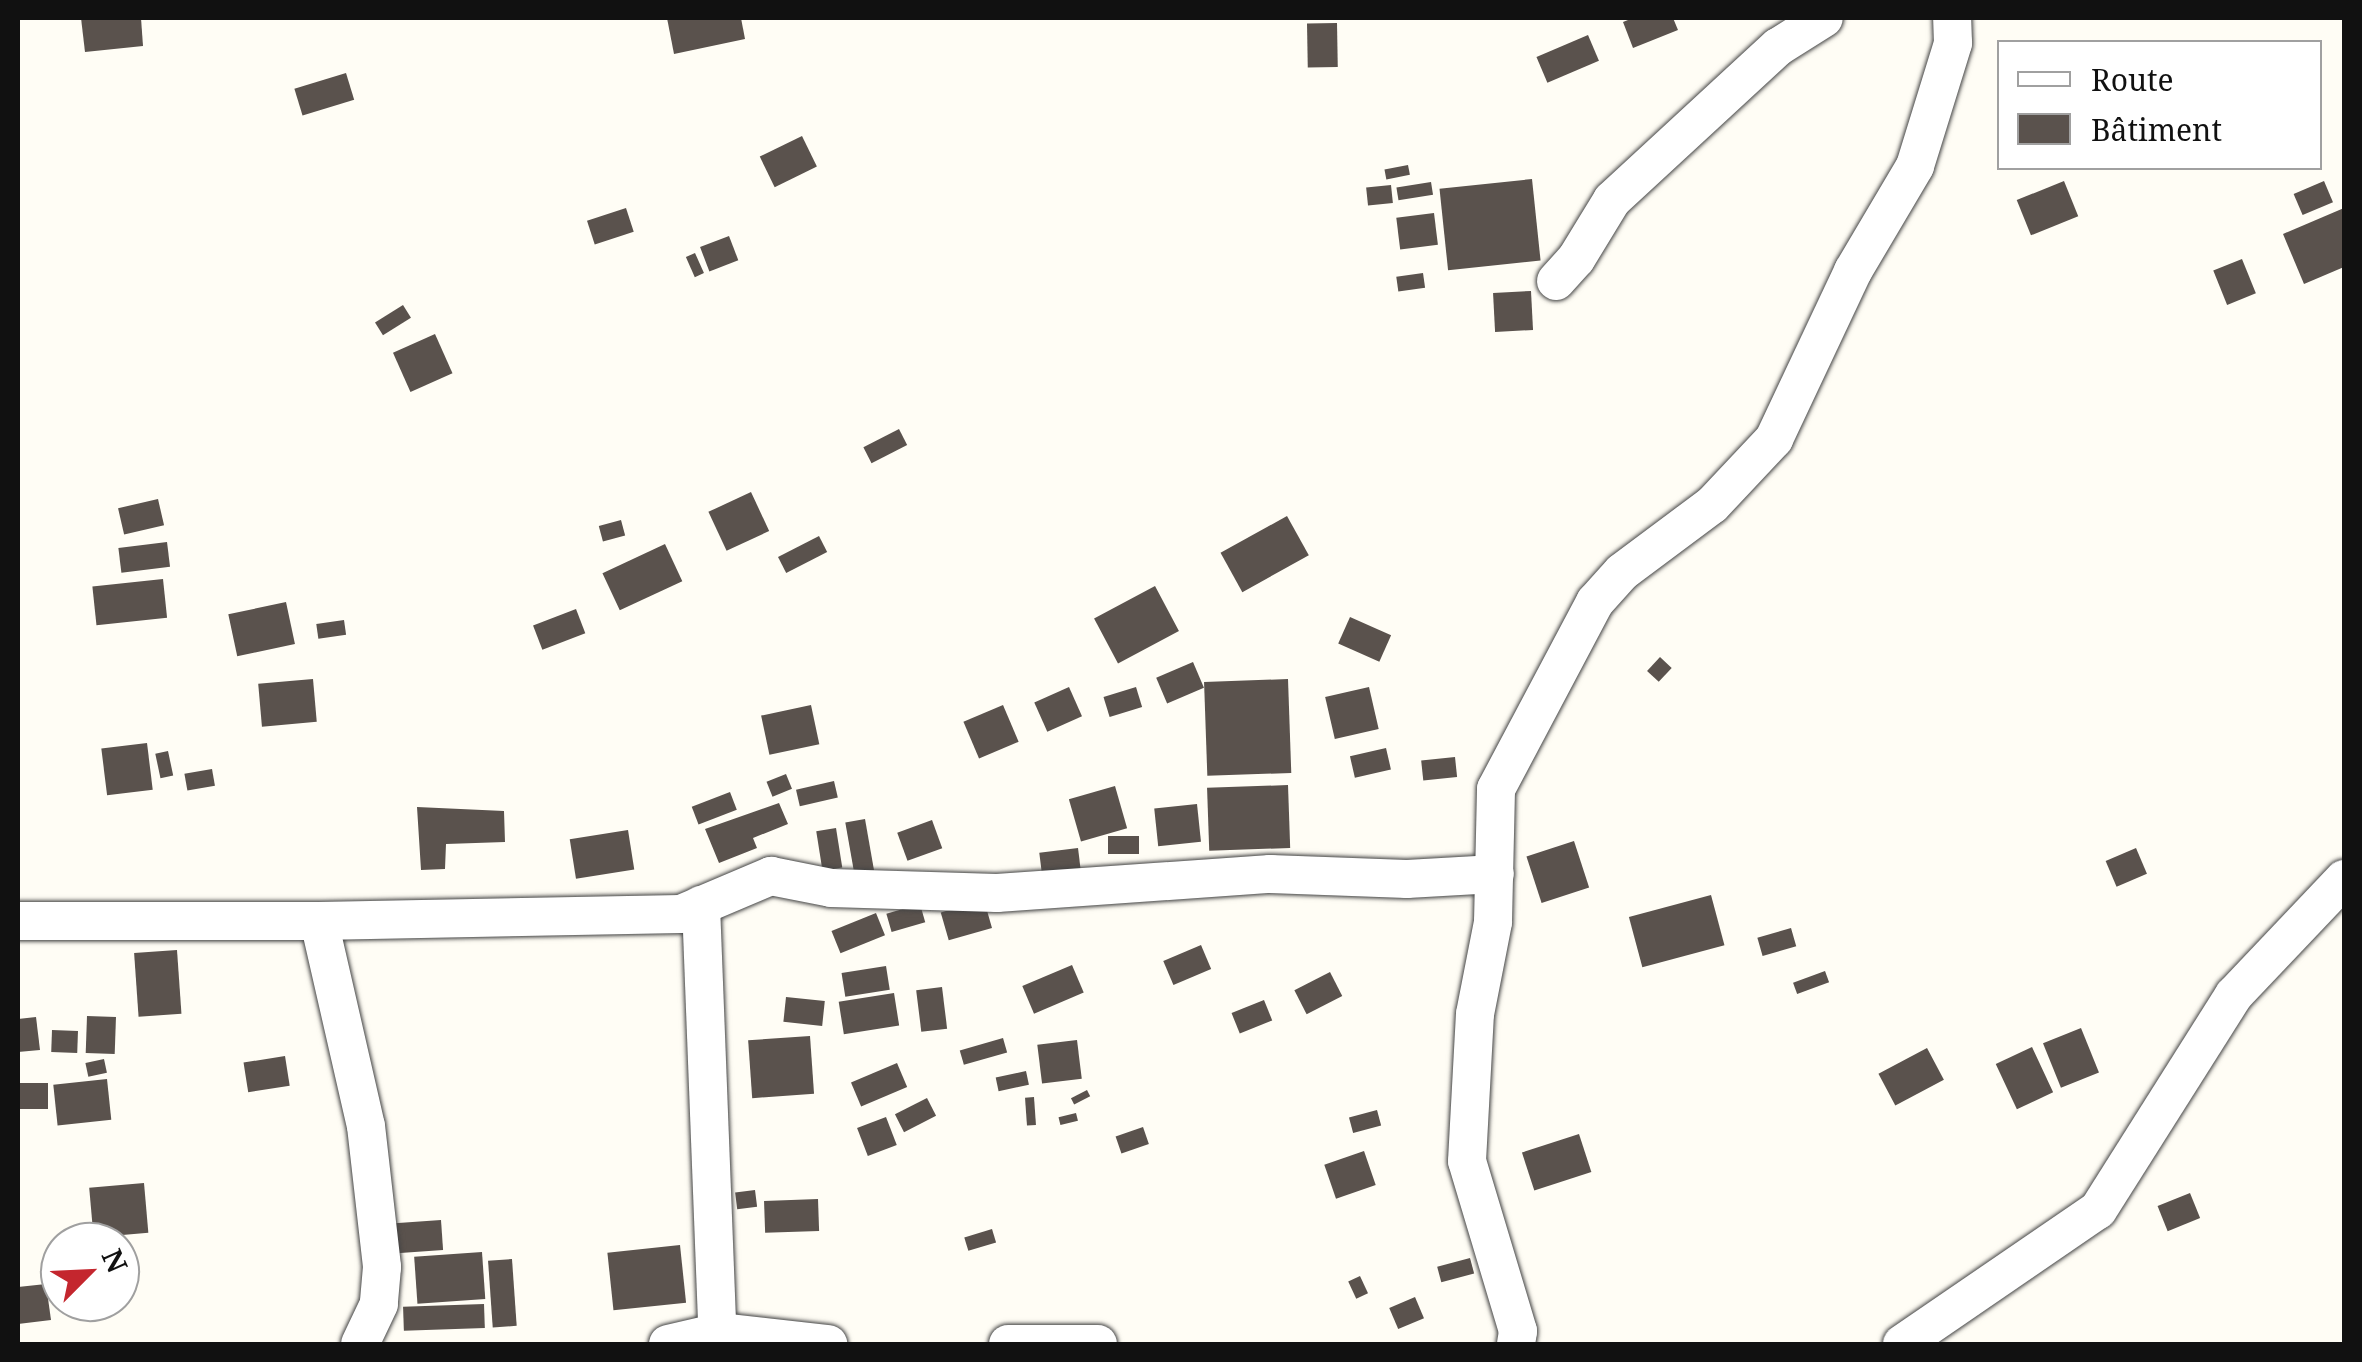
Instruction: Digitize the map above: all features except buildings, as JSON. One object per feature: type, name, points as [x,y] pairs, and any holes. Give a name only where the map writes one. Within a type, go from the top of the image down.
[{"type":"street","points":[[1556,281],[1576,259],[1612,200],[1778,48],[1824,18]]},
{"type":"street","points":[[1516,1344],[1518,1331],[1467,1162],[1475,1014],[1493,922],[1496,790],[1594,602],[1622,572],[1712,505],[1774,439],[1853,271],[1915,166],[1953,43],[1952,18]]},
{"type":"street","points":[[18,921],[319,921],[681,914],[771,876],[831,888],[997,893],[1270,874],[1408,879],[1495,874]]},
{"type":"street","points":[[1902,1344],[2098,1210],[2234,995],[2344,879]]},
{"type":"street","points":[[702,905],[718,1338]]},
{"type":"street","points":[[319,921],[366,1126],[382,1267],[379,1304],[360,1344]]},
{"type":"street","points":[[668,1344],[718,1338],[828,1344]]},
{"type":"street","points":[[1008,1344],[1098,1344]]}]
